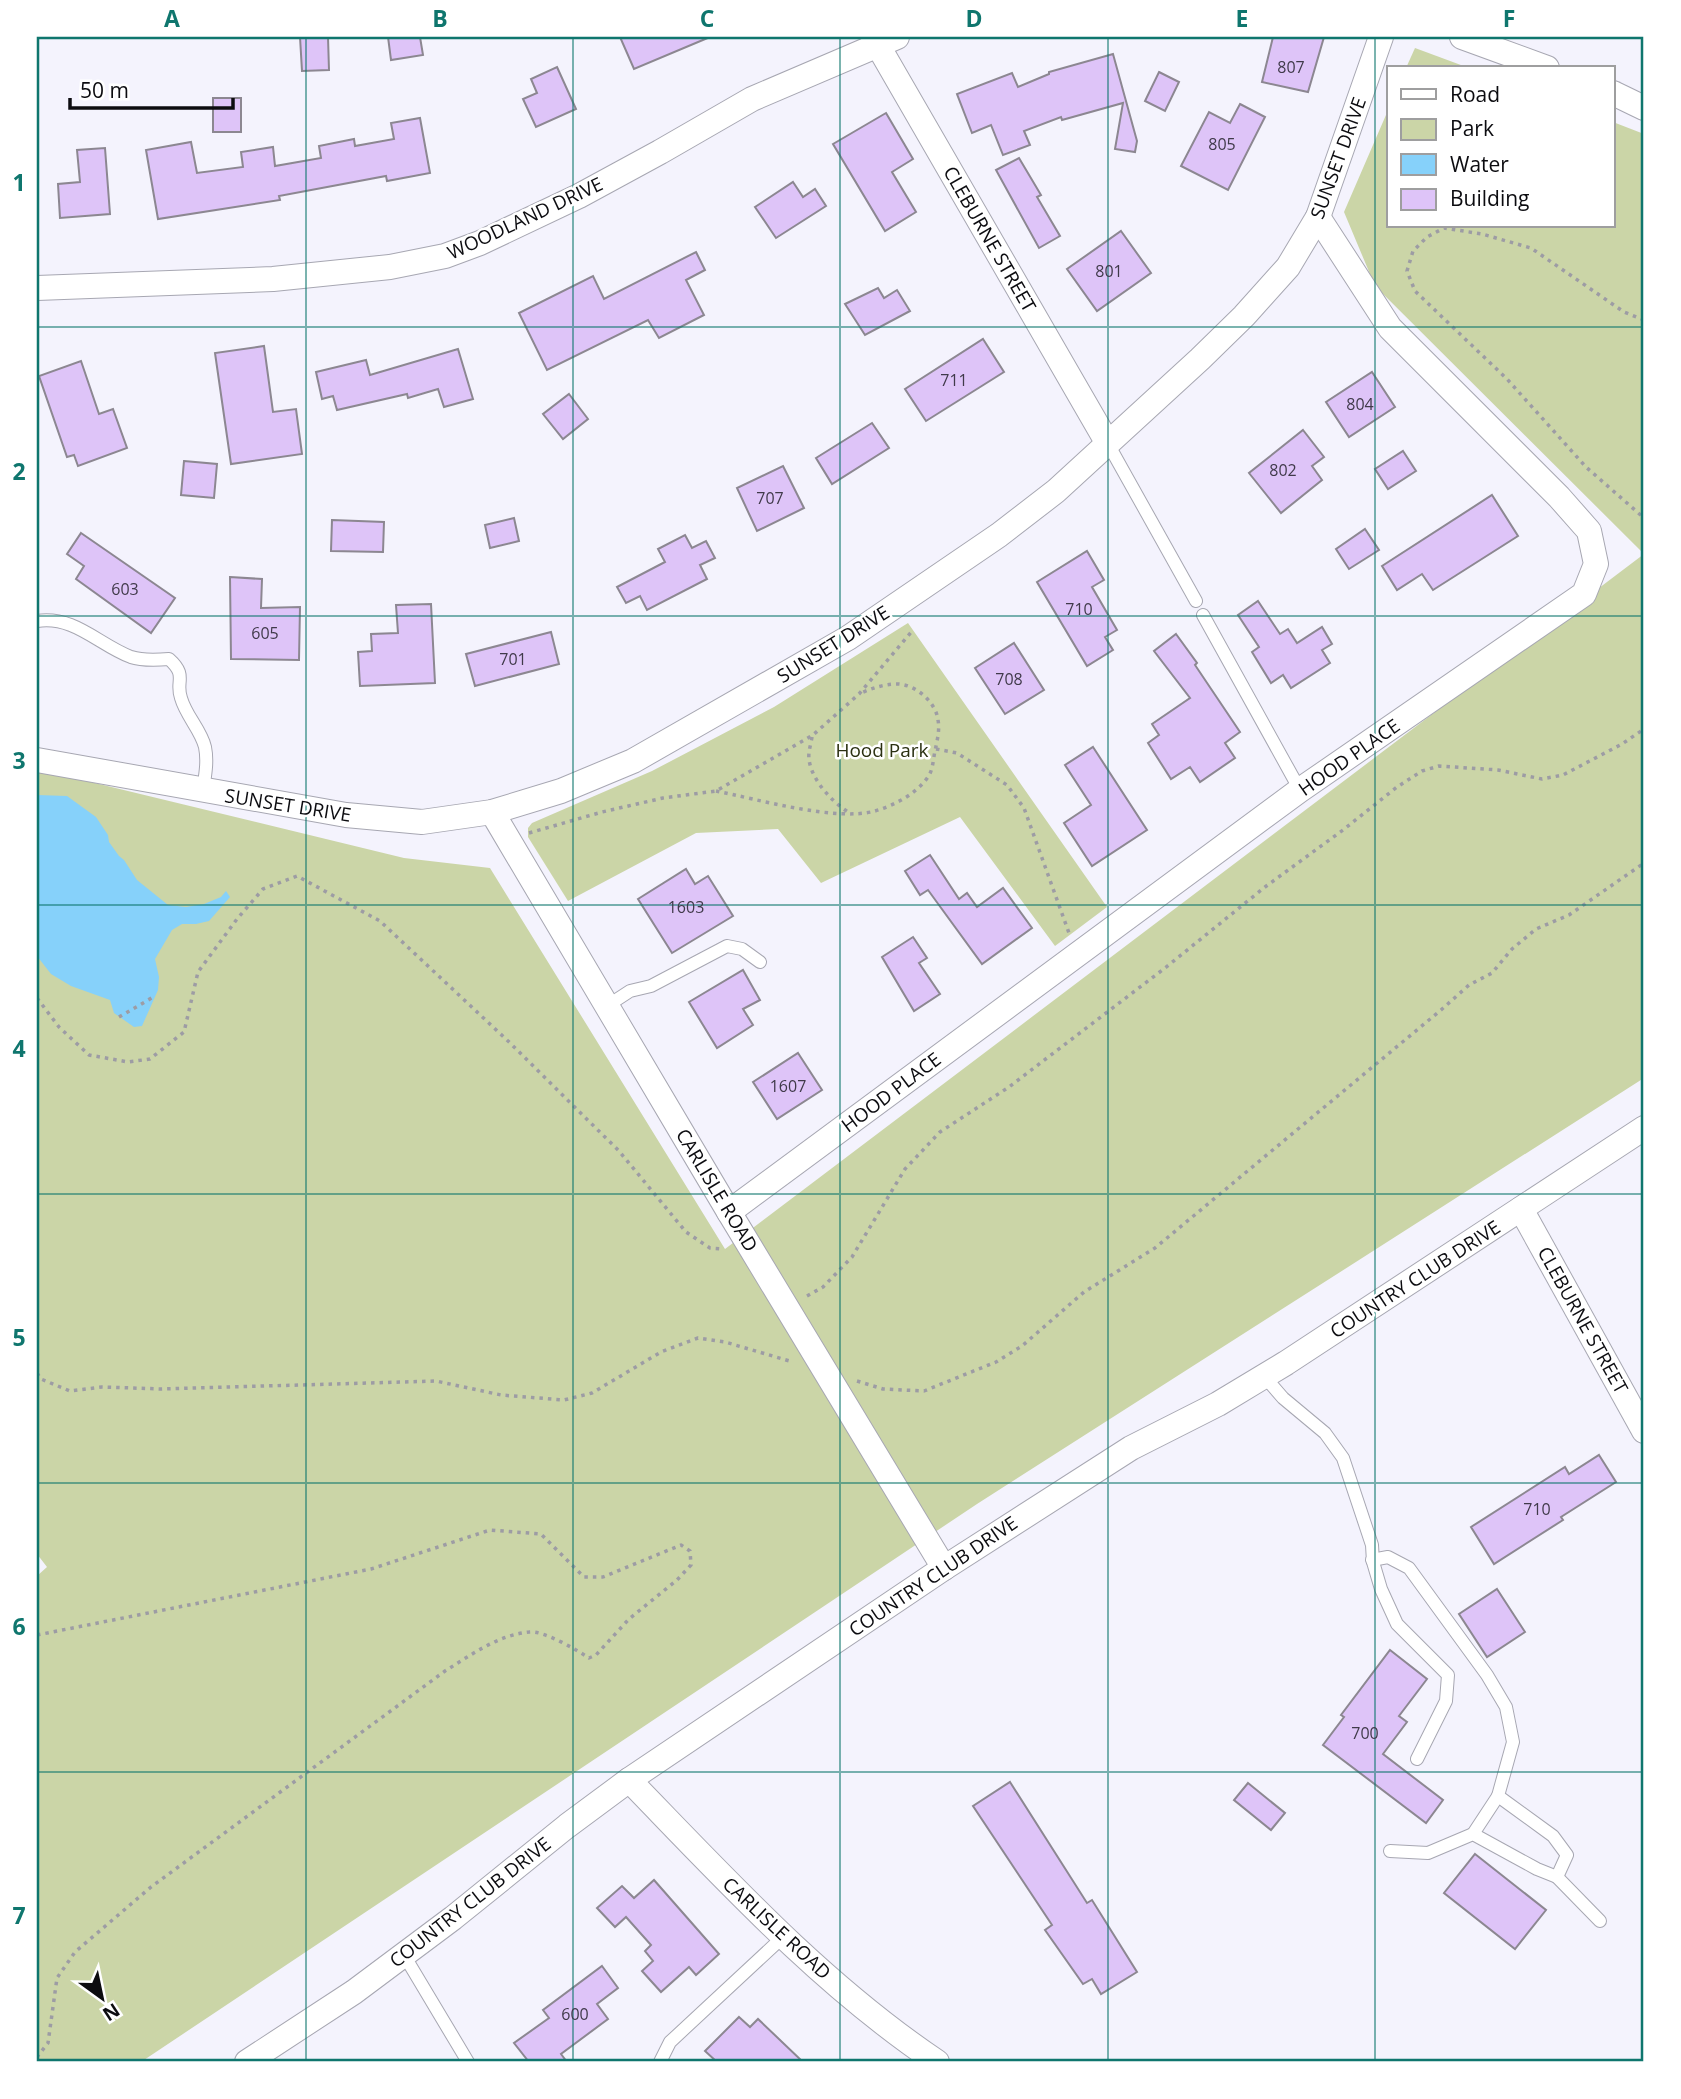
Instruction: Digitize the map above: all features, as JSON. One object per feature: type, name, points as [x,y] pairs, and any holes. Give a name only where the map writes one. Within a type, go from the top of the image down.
[{"type":"street","name":"SUNSET DRIVE","points":[[37,760],[346,816],[422,822],[492,812],[561,790],[633,761],[848,638],[999,535],[1056,491],[1200,359],[1288,267],[1318,217],[1381,37]]},
{"type":"street","points":[[1462,37],[1542,66]]},
{"type":"street","name":"WOODLAND DRIVE","points":[[37,288],[273,279],[390,267],[445,256],[480,243],[579,196],[752,99],[883,39]]},
{"type":"street","name":"CLEBURNE STREET","points":[[883,39],[1107,442]]},
{"type":"street","points":[[1614,93],[1644,108]]},
{"type":"street","name":"HOOD PLACE","points":[[729,1212],[1300,790],[1584,593],[1596,564],[1589,531],[1559,497],[1390,328],[1318,217]]},
{"type":"street","name":"CARLISLE ROAD","points":[[492,812],[944,1568]]},
{"type":"street","name":"COUNTRY CLUB DRIVE","points":[[247,2062],[354,1992],[629,1780],[944,1568],[1131,1448],[1218,1404],[1264,1376],[1644,1128]]},
{"type":"street","name":"CLEBURNE STREET","points":[[1521,1209],[1644,1431]]},
{"type":"street","name":"CARLISLE ROAD","points":[[629,1780],[753,1908],[863,2007],[937,2062]]},
{"type":"lane","points":[[1107,442],[1196,601]]},
{"type":"lane","points":[[1203,615],[1300,790]]},
{"type":"lane","points":[[37,621],[61,621],[134,658],[169,659],[178,667],[181,681],[179,695],[205,745],[207,763],[203,790]]},
{"type":"lane","points":[[607,1006],[630,991],[651,986],[727,946],[742,949],[760,962]]},
{"type":"lane","points":[[1264,1376],[1283,1398],[1325,1433],[1343,1458],[1372,1545],[1381,1589],[1396,1624],[1448,1675],[1446,1701],[1417,1759]]},
{"type":"lane","points":[[1373,1560],[1388,1557],[1409,1567],[1465,1644],[1506,1707],[1513,1742],[1499,1796],[1473,1834],[1428,1853],[1390,1851]]},
{"type":"lane","points":[[1499,1796],[1553,1836],[1567,1855],[1557,1877]]},
{"type":"lane","points":[[1473,1834],[1557,1877],[1600,1921]]},
{"type":"lane","points":[[660,2062],[670,2042],[784,1936]]},
{"type":"lane","points":[[404,1955],[468,2062]]},
{"type":"path","points":[[1644,320],[1623,312],[1531,248],[1482,234],[1444,228],[1427,237],[1413,251],[1407,271],[1415,290],[1507,379],[1586,467],[1644,517]]},
{"type":"path","points":[[716,792],[813,735],[859,694],[914,630]]},
{"type":"path","points":[[508,839],[663,798],[716,792],[830,813],[874,811],[903,799],[930,774],[939,721],[934,706],[920,693],[900,684],[878,686],[859,694]]},
{"type":"path","points":[[787,1307],[823,1287],[852,1257],[905,1169],[940,1132],[1009,1087],[1397,787],[1422,771],[1439,766],[1498,770],[1542,779],[1563,775],[1622,744],[1644,729]]},
{"type":"path","points":[[813,735],[808,756],[813,775],[838,805],[849,813]]},
{"type":"path","points":[[936,749],[957,753],[1007,785],[1024,808],[1076,955]]},
{"type":"path","points":[[37,1373],[41,1379],[70,1391],[102,1387],[162,1389],[436,1381],[501,1395],[564,1400],[592,1393],[661,1352],[698,1338],[725,1342],[883,1389],[925,1391],[996,1362],[1022,1346],[1084,1293],[1155,1248],[1469,985],[1492,973],[1512,949],[1536,929],[1569,915],[1644,863]]},
{"type":"path","points":[[37,998],[59,1027],[89,1055],[128,1062],[150,1059],[184,1032],[198,972],[237,919],[263,888],[297,876],[380,921],[619,1150],[686,1232],[710,1248],[725,1249],[746,1240]]},
{"type":"path","points":[[120,1017],[155,996]]},
{"type":"path","points":[[37,1635],[371,1569],[490,1530],[541,1534],[584,1577],[603,1577],[681,1545],[690,1551],[691,1565],[677,1580],[629,1619],[596,1655],[589,1658],[571,1646],[531,1631],[493,1642],[422,1687],[151,1887],[75,1952],[57,1978],[48,2043],[37,2057]]},
{"type":"green space","points":[[1415,48],[1464,66],[1407,66]]},
{"type":"green space","points":[[1387,113],[1387,228],[1614,228],[1614,122],[1644,134],[1644,554],[1375,286],[1344,212]]},
{"type":"green space","points":[[1644,554],[1644,1078],[977,1504],[141,2062],[37,2062],[37,1576],[47,1567],[37,1554],[37,769],[404,858],[490,868],[725,1249]]},
{"type":"green space","name":"Hood Park","points":[[908,623],[1107,907],[1055,946],[960,817],[821,883],[778,829],[696,833],[568,901],[528,837],[528,828],[532,823],[652,771],[774,707]]},
{"type":"water","points":[[37,795],[67,796],[96,817],[108,835],[109,842],[137,880],[168,905],[186,907],[204,904],[221,897],[226,891],[230,897],[209,921],[182,924],[172,930],[155,959],[159,977],[158,990],[142,1026],[134,1027],[114,1013],[110,1000],[71,986],[51,974],[37,956]]},
{"type":"building","points":[[300,37],[328,37],[329,70],[302,71]]},
{"type":"building","points":[[388,37],[420,37],[423,55],[391,60]]},
{"type":"building","points":[[620,37],[710,37],[634,69]]},
{"type":"building","points":[[1273,37],[1324,37],[1308,92],[1262,82]]},
{"type":"building","points":[[1113,54],[1137,141],[1135,152],[1115,149],[1123,103],[1062,120],[1061,117],[1024,131],[1030,145],[1003,155],[991,125],[972,133],[957,94],[1012,73],[1018,87],[1049,72]]},
{"type":"building","points":[[557,67],[576,109],[536,127],[523,99],[537,93],[531,79]]},
{"type":"building","points":[[1159,72],[1179,82],[1165,111],[1145,101]]},
{"type":"building","points":[[213,98],[241,98],[241,132],[213,132]]},
{"type":"building","points":[[1240,104],[1265,117],[1228,190],[1181,166],[1209,112],[1230,123]]},
{"type":"building","points":[[886,113],[913,159],[892,172],[916,212],[885,231],[833,144]]},
{"type":"building","points":[[420,118],[430,173],[387,181],[386,176],[279,196],[280,200],[158,219],[146,150],[191,142],[197,173],[243,167],[241,152],[273,147],[275,166],[321,158],[319,146],[354,139],[355,146],[394,139],[391,123]]},
{"type":"building","points":[[105,148],[110,214],[60,218],[58,184],[80,182],[77,150]]},
{"type":"building","points":[[1019,158],[1041,195],[1037,197],[1060,236],[1039,248],[996,170]]},
{"type":"building","points":[[793,182],[803,197],[815,189],[826,206],[776,238],[755,207]]},
{"type":"building","points":[[1121,231],[1151,273],[1097,311],[1067,269]]},
{"type":"building","points":[[696,252],[705,270],[686,280],[704,315],[659,338],[648,320],[547,370],[519,313],[593,276],[604,299]]},
{"type":"building","points":[[878,288],[884,298],[897,290],[910,311],[865,335],[845,304]]},
{"type":"building","points":[[983,339],[1004,372],[926,421],[905,389]]},
{"type":"building","points":[[264,346],[273,412],[296,409],[302,454],[231,464],[215,353]]},
{"type":"building","points":[[458,349],[473,399],[444,407],[438,389],[408,398],[407,394],[337,410],[333,396],[322,399],[316,372],[366,360],[370,375]]},
{"type":"building","points":[[81,361],[99,414],[113,409],[127,448],[78,466],[74,455],[67,457],[39,376]]},
{"type":"building","points":[[1372,372],[1395,407],[1349,437],[1326,402]]},
{"type":"building","points":[[569,394],[588,419],[563,439],[543,414]]},
{"type":"building","points":[[872,423],[889,448],[832,484],[816,458]]},
{"type":"building","points":[[1303,430],[1324,457],[1312,466],[1322,480],[1281,513],[1249,473]]},
{"type":"building","points":[[1403,451],[1416,471],[1388,489],[1375,469]]},
{"type":"building","points":[[184,461],[217,464],[214,498],[181,495]]},
{"type":"building","points":[[783,466],[804,508],[757,531],[737,488]]},
{"type":"building","points":[[1492,495],[1518,536],[1433,590],[1422,574],[1397,590],[1382,566]]},
{"type":"building","points":[[514,518],[519,541],[490,548],[485,525]]},
{"type":"building","points":[[332,520],[384,522],[383,552],[331,551]]},
{"type":"building","points":[[1365,529],[1379,550],[1349,569],[1336,549]]},
{"type":"building","points":[[81,533],[175,598],[151,633],[76,579],[84,566],[67,554]]},
{"type":"building","points":[[685,535],[692,548],[706,541],[715,558],[700,565],[707,579],[647,610],[640,596],[626,603],[617,587],[665,562],[658,549]]},
{"type":"building","points":[[1087,551],[1104,580],[1092,587],[1117,630],[1105,637],[1113,650],[1087,666],[1037,582]]},
{"type":"building","points":[[230,577],[262,579],[261,608],[300,607],[299,660],[231,659]]},
{"type":"building","points":[[1258,601],[1280,634],[1288,629],[1297,643],[1322,627],[1332,644],[1322,650],[1330,663],[1291,688],[1283,675],[1271,683],[1252,652],[1259,647],[1238,615]]},
{"type":"building","points":[[431,604],[435,683],[360,686],[358,652],[372,651],[371,634],[398,633],[396,605]]},
{"type":"building","points":[[551,632],[559,664],[475,686],[466,654]]},
{"type":"building","points":[[1176,634],[1240,732],[1225,743],[1235,758],[1200,782],[1190,767],[1171,779],[1148,743],[1159,735],[1152,724],[1190,698],[1154,651]]},
{"type":"building","points":[[1014,643],[1044,690],[1005,714],[975,668]]},
{"type":"building","points":[[1093,747],[1147,830],[1092,866],[1064,823],[1091,805],[1065,765]]},
{"type":"building","points":[[930,855],[959,899],[967,893],[977,907],[1003,888],[1032,928],[982,964],[928,890],[920,895],[905,871]]},
{"type":"building","points":[[686,869],[695,884],[708,876],[733,916],[672,953],[638,899]]},
{"type":"building","points":[[913,937],[927,958],[919,963],[940,994],[914,1011],[882,957]]},
{"type":"building","points":[[743,970],[760,1000],[743,1009],[753,1025],[717,1048],[689,1002]]},
{"type":"building","points":[[798,1053],[822,1090],[777,1119],[753,1082]]},
{"type":"building","points":[[1599,1455],[1616,1482],[1494,1564],[1471,1527],[1565,1467],[1569,1474]]},
{"type":"building","points":[[1497,1589],[1525,1632],[1487,1657],[1459,1614]]},
{"type":"building","points":[[1390,1650],[1427,1679],[1399,1716],[1407,1722],[1383,1754],[1443,1800],[1426,1823],[1323,1745],[1344,1717],[1341,1715]]},
{"type":"building","points":[[1010,1782],[1087,1903],[1092,1900],[1137,1972],[1101,1994],[1092,1979],[1083,1984],[1045,1930],[1052,1925],[973,1806]]},
{"type":"building","points":[[1248,1783],[1285,1813],[1271,1830],[1234,1800]]},
{"type":"building","points":[[1475,1854],[1546,1910],[1515,1949],[1444,1893]]},
{"type":"building","points":[[654,1880],[719,1954],[696,1975],[689,1967],[661,1992],[642,1971],[653,1961],[645,1951],[651,1945],[626,1917],[615,1927],[597,1908],[622,1886],[634,1898]]},
{"type":"building","points":[[602,1966],[618,1988],[597,2004],[608,2019],[561,2054],[567,2062],[529,2062],[514,2043],[549,2018],[543,2010]]},
{"type":"building","points":[[739,2017],[750,2027],[758,2019],[803,2062],[717,2062],[705,2051]]}]
